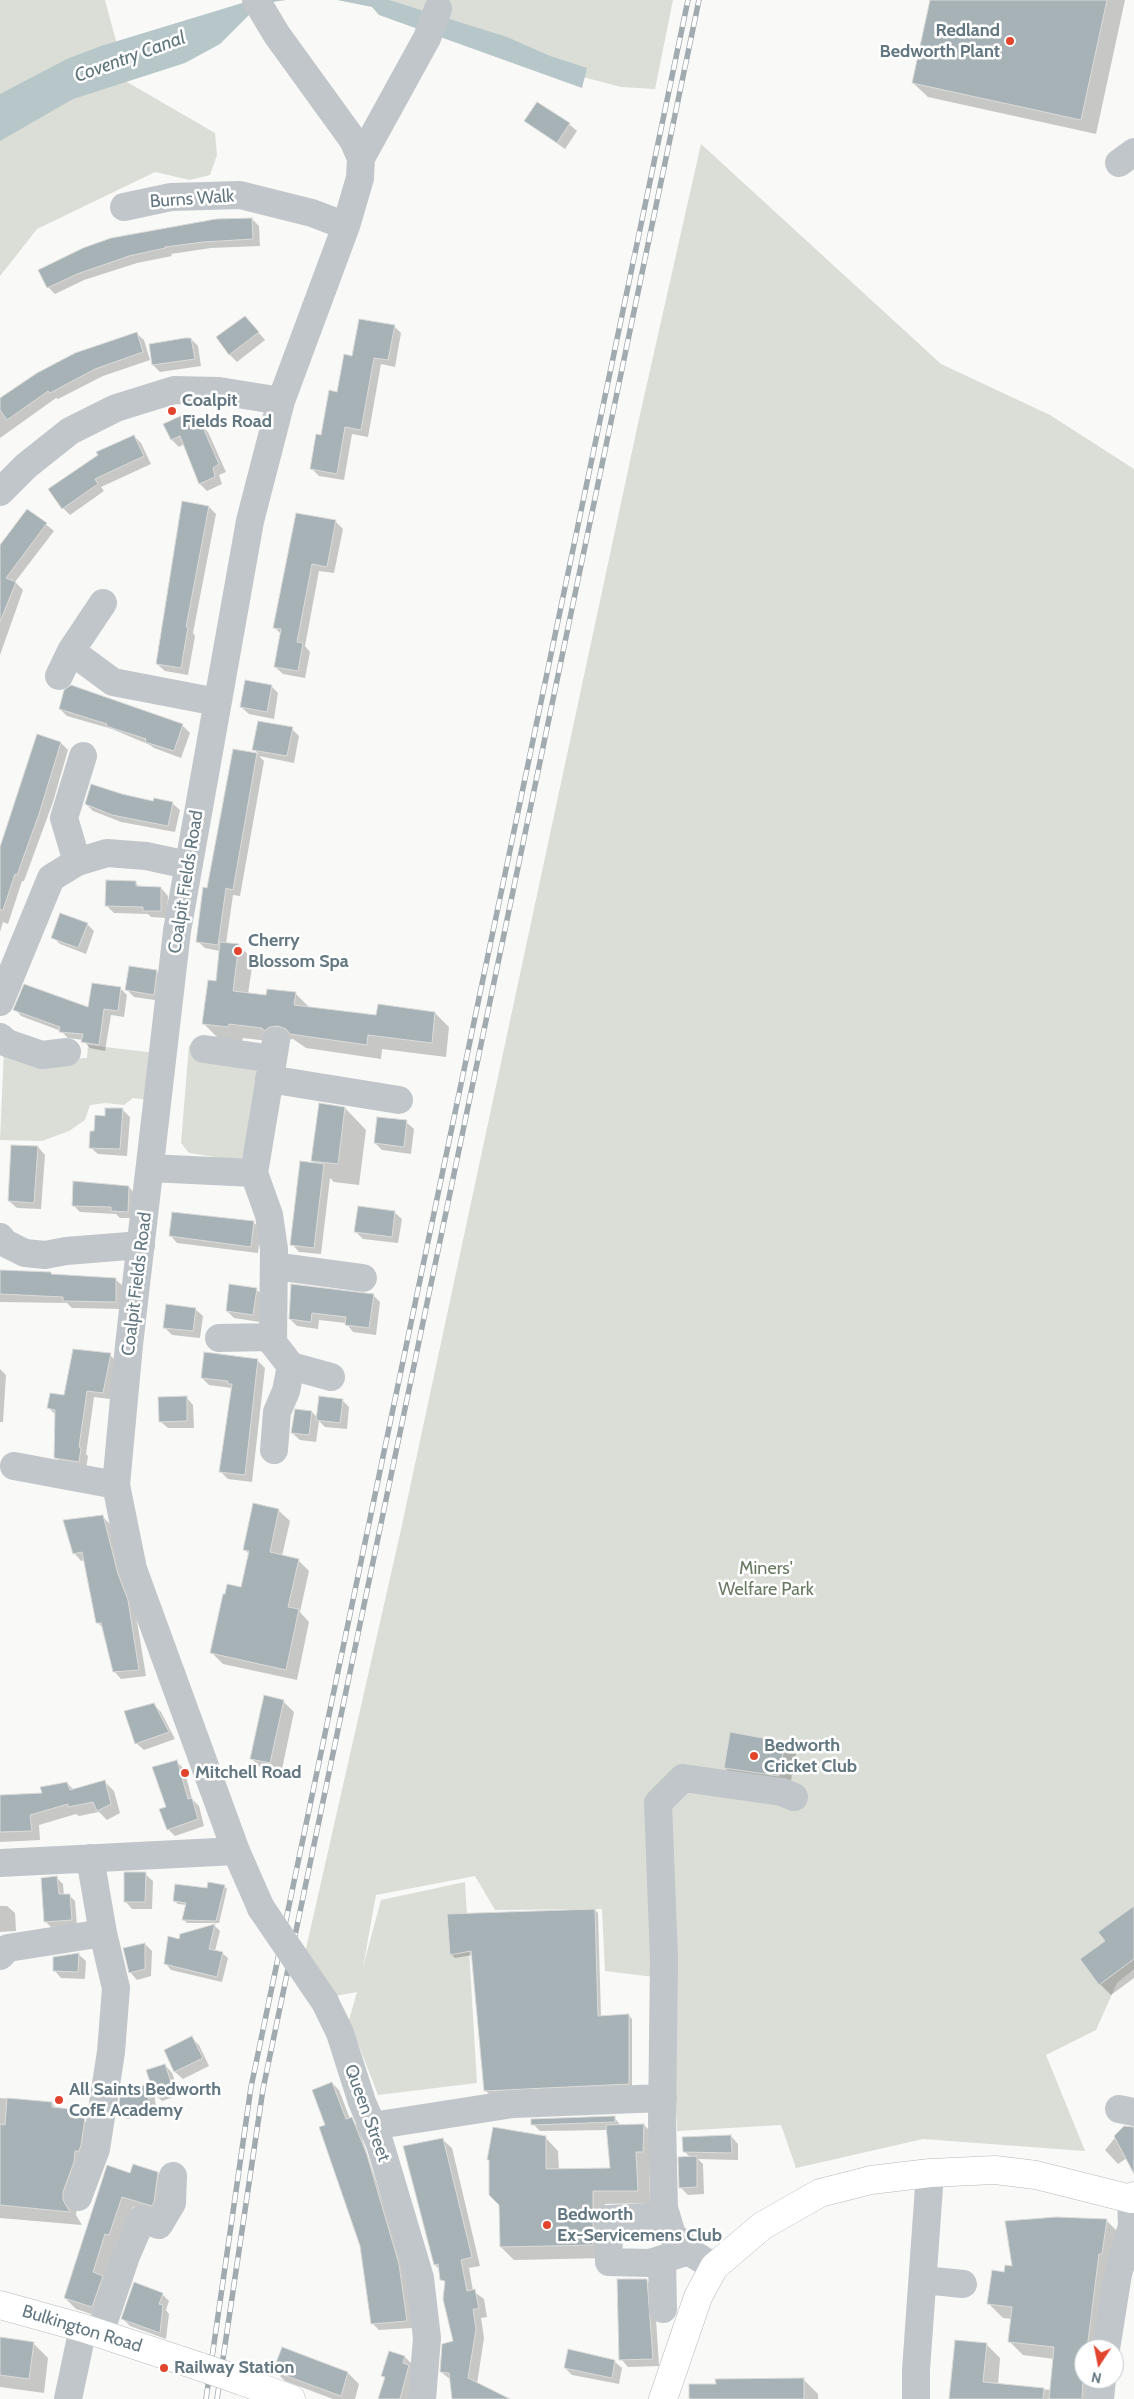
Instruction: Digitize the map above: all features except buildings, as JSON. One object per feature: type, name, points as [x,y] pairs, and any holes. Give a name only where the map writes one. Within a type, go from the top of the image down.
[{"type":"main road","points":[[663,2399],[698,2297],[714,2267],[762,2226],[820,2193],[871,2180],[930,2173],[994,2170],[1036,2175],[1132,2198]]},
{"type":"main road","name":"Bulkington Road","points":[[0,2305],[29,2311],[92,2331],[291,2399]]},
{"type":"street","points":[[261,8],[353,140],[361,158]]},
{"type":"street","points":[[361,158],[427,38],[438,9]]},
{"type":"street","name":"Coalpit Fields Road","points":[[236,1851],[133,1569],[116,1485],[177,931],[250,521],[281,401],[346,226],[360,178],[361,158]]},
{"type":"street","name":"Burns Walk","points":[[124,207],[171,197],[240,195],[312,213],[346,226]]},
{"type":"street","points":[[0,492],[26,466],[70,431],[116,408],[174,390],[219,391],[281,401]]},
{"type":"street","points":[[59,676],[71,651],[103,603]]},
{"type":"street","points":[[71,651],[112,682],[217,702]]},
{"type":"street","points":[[77,862],[64,818],[83,756]]},
{"type":"street","points":[[0,1002],[51,878],[77,862],[107,853],[146,856],[188,865]]},
{"type":"street","points":[[0,1037],[7,1043],[42,1055],[67,1052]]},
{"type":"street","points":[[204,1049],[272,1060],[399,1100]]},
{"type":"street","points":[[272,1060],[254,1173],[269,1215],[274,1249],[274,1343],[291,1366],[331,1377]]},
{"type":"street","points":[[150,1168],[254,1173]]},
{"type":"street","points":[[0,1237],[5,1243],[25,1253],[45,1255],[66,1251],[141,1245]]},
{"type":"street","points":[[274,1266],[363,1278]]},
{"type":"street","points":[[219,1338],[274,1337]]},
{"type":"street","points":[[274,1450],[277,1412],[286,1391],[291,1366]]},
{"type":"street","points":[[14,1466],[116,1485]]},
{"type":"street","points":[[714,2267],[689,2251],[672,2235],[664,2208],[662,2110],[664,1959],[658,1803],[683,1778],[782,1792],[794,1797]]},
{"type":"street","points":[[0,1863],[236,1851]]},
{"type":"street","name":"Queen Street","points":[[236,1851],[261,1908],[325,2002],[340,2033],[380,2144],[420,2278],[427,2338],[422,2399]]},
{"type":"street","points":[[78,2196],[96,2149],[112,2034],[116,1988],[103,1933],[90,1858]]},
{"type":"street","points":[[0,1956],[8,1948],[103,1933]]},
{"type":"street","points":[[372,2126],[513,2104],[662,2110]]},
{"type":"street","points":[[916,2399],[916,2370],[930,2173]]},
{"type":"street","points":[[68,2399],[92,2331],[142,2219],[159,2225],[172,2203],[173,2176]]},
{"type":"street","points":[[1108,2339],[1118,2274],[1132,2226],[1132,2198]]},
{"type":"street","points":[[666,2216],[608,2219],[609,2262],[650,2263],[689,2251]]},
{"type":"street","points":[[662,2260],[663,2309]]},
{"type":"street","points":[[923,2280],[963,2284]]},
{"type":"street","points":[[1100,2399],[1105,2399]]},
{"type":"green space","points":[[0,0],[105,0],[127,82],[215,133],[217,155],[210,175],[190,180],[155,172],[37,229],[0,276]]},
{"type":"green space","points":[[372,0],[673,0],[655,89],[621,87],[583,77]]},
{"type":"green space","name":"Miners' Welfare Park","points":[[701,144],[941,364],[1050,415],[1134,469],[1134,1969],[1117,1983],[1096,2030],[1046,2055],[1085,2151],[923,2139],[796,2168],[781,2125],[677,2131],[670,1979],[605,1971],[602,1909],[495,1910],[475,1876],[376,1895],[363,1967],[381,1900],[465,1882],[477,2083],[378,2095],[349,2020],[357,1992],[335,1996],[305,1953],[400,1534],[639,419]]},
{"type":"green space","points":[[88,1045],[156,1053],[150,1100],[133,1098],[124,1105],[106,1103],[90,1105],[85,1120],[69,1131],[42,1141],[0,1140],[4,1050],[49,1060],[87,1058]]},
{"type":"green space","points":[[189,1045],[202,1047],[258,1066],[248,1141],[242,1158],[235,1160],[189,1153],[181,1143]]},
{"type":"water","name":"Coventry Canal","points":[[252,0],[286,0],[273,2],[252,12],[220,44],[185,63],[73,99],[0,141],[0,94],[67,59],[101,46]]},
{"type":"water","points":[[337,0],[389,0],[507,37],[550,56],[587,68],[582,88],[379,15],[372,7]]},
{"type":"railway","points":[[206,2399],[251,2087],[688,0]]},
{"type":"railway","points":[[217,2399],[263,2089],[699,0]]},
{"type":"place","name":"Redland Bedworth Plant","points":[[1010,41]]},
{"type":"place","name":"Coalpit Fields Road","points":[[172,411]]},
{"type":"place","name":"Cherry Blossom Spa","points":[[238,951]]},
{"type":"place","name":"Bedworth Cricket Club","points":[[754,1756]]},
{"type":"place","name":"Mitchell Road","points":[[185,1773]]},
{"type":"place","name":"All Saints Bedworth CofE Academy","points":[[59,2100]]},
{"type":"place","name":"Bedworth Ex-Servicemens Club","points":[[547,2225]]},
{"type":"place","name":"Railway Station","points":[[164,2368]]}]
